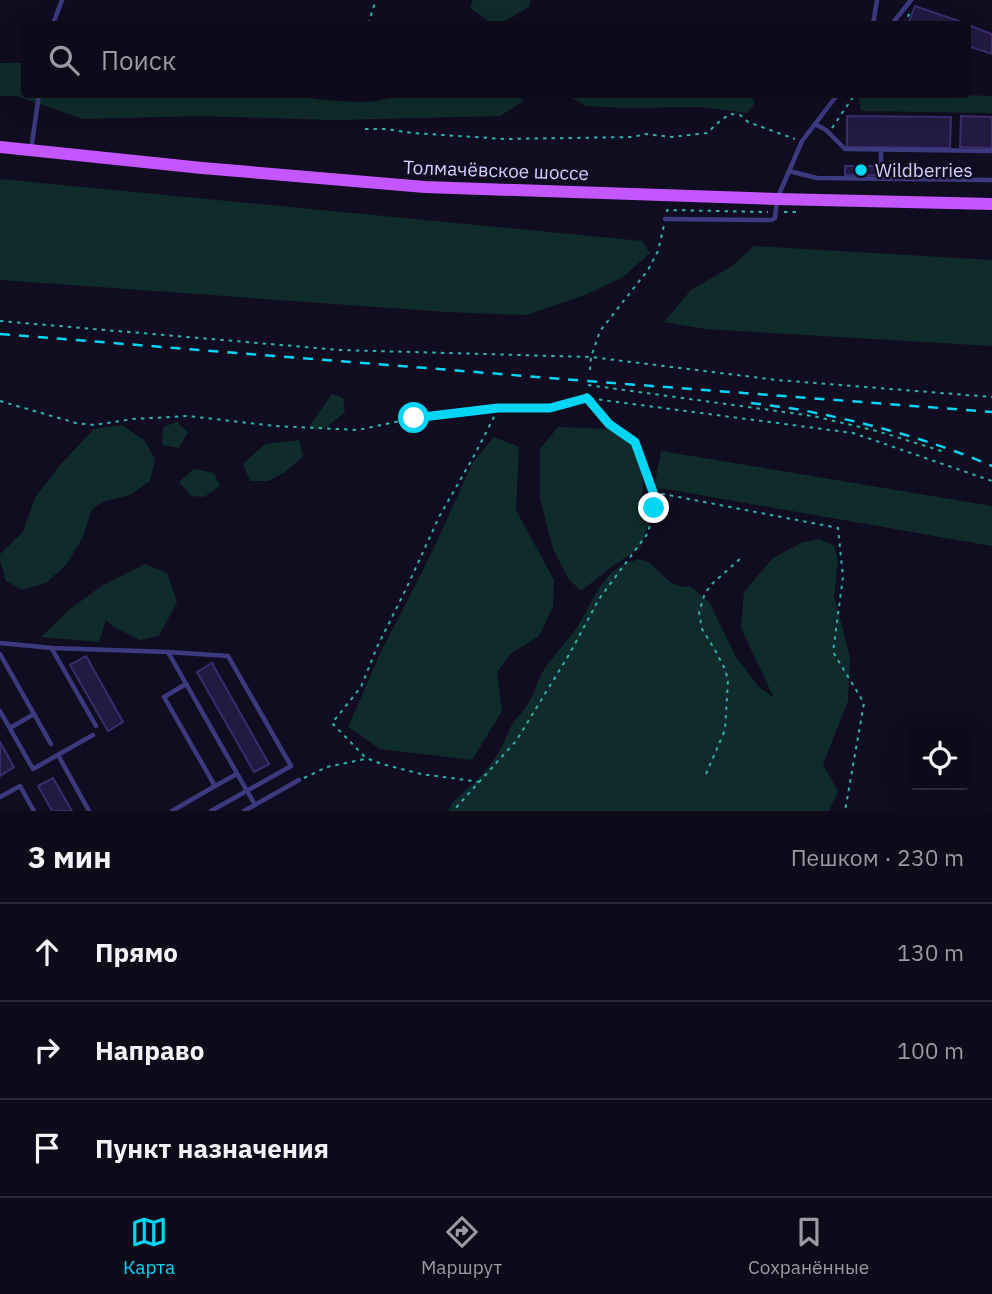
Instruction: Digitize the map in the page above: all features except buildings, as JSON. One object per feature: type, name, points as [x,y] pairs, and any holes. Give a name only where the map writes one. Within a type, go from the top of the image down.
[{"type":"main road","name":"Толмачёвское шоссе","points":[[0,147],[425,187],[992,204]]},
{"type":"lane","points":[[54,21],[62,0]]},
{"type":"lane","points":[[874,21],[877,0]]},
{"type":"lane","points":[[894,21],[911,0]]},
{"type":"lane","points":[[31,151],[38,98]]},
{"type":"lane","points":[[665,219],[775,218],[777,199],[802,141],[835,98]]},
{"type":"lane","points":[[815,124],[845,149],[992,151]]},
{"type":"lane","points":[[881,150],[881,178]]},
{"type":"lane","points":[[789,171],[817,178],[992,180]]},
{"type":"lane","points":[[0,643],[228,656],[291,766],[211,811]]},
{"type":"lane","points":[[52,648],[96,726]]},
{"type":"lane","points":[[168,652],[255,805]]},
{"type":"lane","points":[[0,654],[51,744]]},
{"type":"lane","points":[[186,684],[164,697],[215,786]]},
{"type":"lane","points":[[0,711],[33,769],[93,735]]},
{"type":"lane","points":[[10,728],[34,714]]},
{"type":"lane","points":[[58,755],[89,811]]},
{"type":"lane","points":[[172,811],[237,774]]},
{"type":"lane","points":[[244,811],[299,780]]},
{"type":"lane","points":[[0,797],[20,786],[34,811]]},
{"type":"path","points":[[369,21],[376,0]]},
{"type":"path","points":[[829,133],[852,98]]},
{"type":"path","points":[[365,129],[505,139],[633,137],[645,134],[673,137],[707,133],[730,114],[740,115],[748,122],[802,141]]},
{"type":"path","points":[[590,370],[600,331],[648,270],[658,251],[667,210]]},
{"type":"path","points":[[0,321],[340,349],[592,357],[777,380],[992,397]]},
{"type":"path","points":[[588,386],[813,416],[877,431],[945,452]]},
{"type":"path","points":[[453,811],[516,741],[570,653],[599,599],[648,533],[654,508],[653,492],[635,442],[609,424],[587,398],[587,393]]},
{"type":"path","points":[[0,401],[76,423],[94,425],[133,419],[188,416],[275,426],[358,430],[414,418],[498,408],[550,408],[587,398],[853,433],[992,481]]},
{"type":"path","points":[[480,782],[421,774],[366,758],[332,723],[361,687],[377,647],[439,517],[498,408]]},
{"type":"path","points":[[653,492],[838,528],[843,577],[833,652],[864,703],[845,811]]},
{"type":"path","points":[[706,774],[725,730],[727,680],[715,650],[702,629],[699,612],[705,593],[741,558]]},
{"type":"path","points":[[299,780],[327,767],[366,758]]},
{"type":"green space","points":[[473,0],[531,0],[529,7],[504,21],[488,21],[470,8]]},
{"type":"green space","points":[[0,63],[21,63],[21,97],[0,96]]},
{"type":"green space","points":[[992,96],[992,113],[861,111],[859,98]]},
{"type":"green space","points":[[23,98],[313,98],[355,102],[389,98],[521,98],[524,101],[500,116],[334,120],[200,116],[83,119]]},
{"type":"green space","points":[[572,98],[753,98],[755,103],[747,113],[701,107],[586,106]]},
{"type":"green space","points":[[0,179],[642,241],[650,253],[623,277],[585,295],[526,315],[447,312],[0,280]]},
{"type":"green space","points":[[754,246],[992,260],[992,346],[705,329],[664,322],[691,290],[732,266]]},
{"type":"green space","points":[[332,394],[343,398],[345,412],[327,427],[316,430],[310,426]]},
{"type":"green space","points":[[177,422],[188,432],[179,448],[162,445],[163,427]]},
{"type":"green space","points":[[122,425],[145,441],[155,460],[150,481],[130,495],[103,502],[92,509],[83,537],[66,565],[46,583],[22,590],[6,581],[0,554],[23,532],[35,498],[60,465],[94,429]]},
{"type":"green space","points":[[558,427],[614,429],[639,441],[642,462],[643,496],[649,522],[640,548],[581,591],[568,578],[553,549],[540,498],[540,449]]},
{"type":"green space","points":[[494,437],[519,447],[516,510],[554,580],[553,607],[539,636],[510,654],[497,672],[502,711],[472,760],[380,749],[348,727],[379,656],[434,548],[473,462]]},
{"type":"green space","points":[[299,440],[303,457],[285,472],[268,481],[250,481],[243,464],[265,444]]},
{"type":"green space","points":[[661,451],[992,506],[992,546],[654,487]]},
{"type":"green space","points":[[194,469],[214,473],[220,486],[204,497],[191,496],[179,482]]},
{"type":"green space","points":[[820,539],[834,546],[838,561],[834,596],[850,657],[848,701],[823,764],[838,792],[829,811],[448,811],[452,803],[484,772],[496,756],[513,723],[531,699],[542,673],[578,626],[601,586],[615,570],[636,560],[650,563],[674,584],[690,586],[709,602],[736,657],[759,687],[774,698],[741,628],[744,592],[773,558],[803,542]]},
{"type":"green space","points":[[145,564],[167,573],[177,602],[159,636],[140,640],[106,620],[99,642],[41,637],[70,609],[103,585]]},
{"type":"railway","points":[[0,334],[992,412]]},
{"type":"railway","points":[[751,403],[808,411],[883,429],[949,449],[992,466]]},
{"type":"place","name":"Wildberries","points":[[861,170]]},
{"type":"route","points":[[414,418],[498,408],[550,408],[587,398],[609,424],[635,442],[653,492],[654,508]]}]
